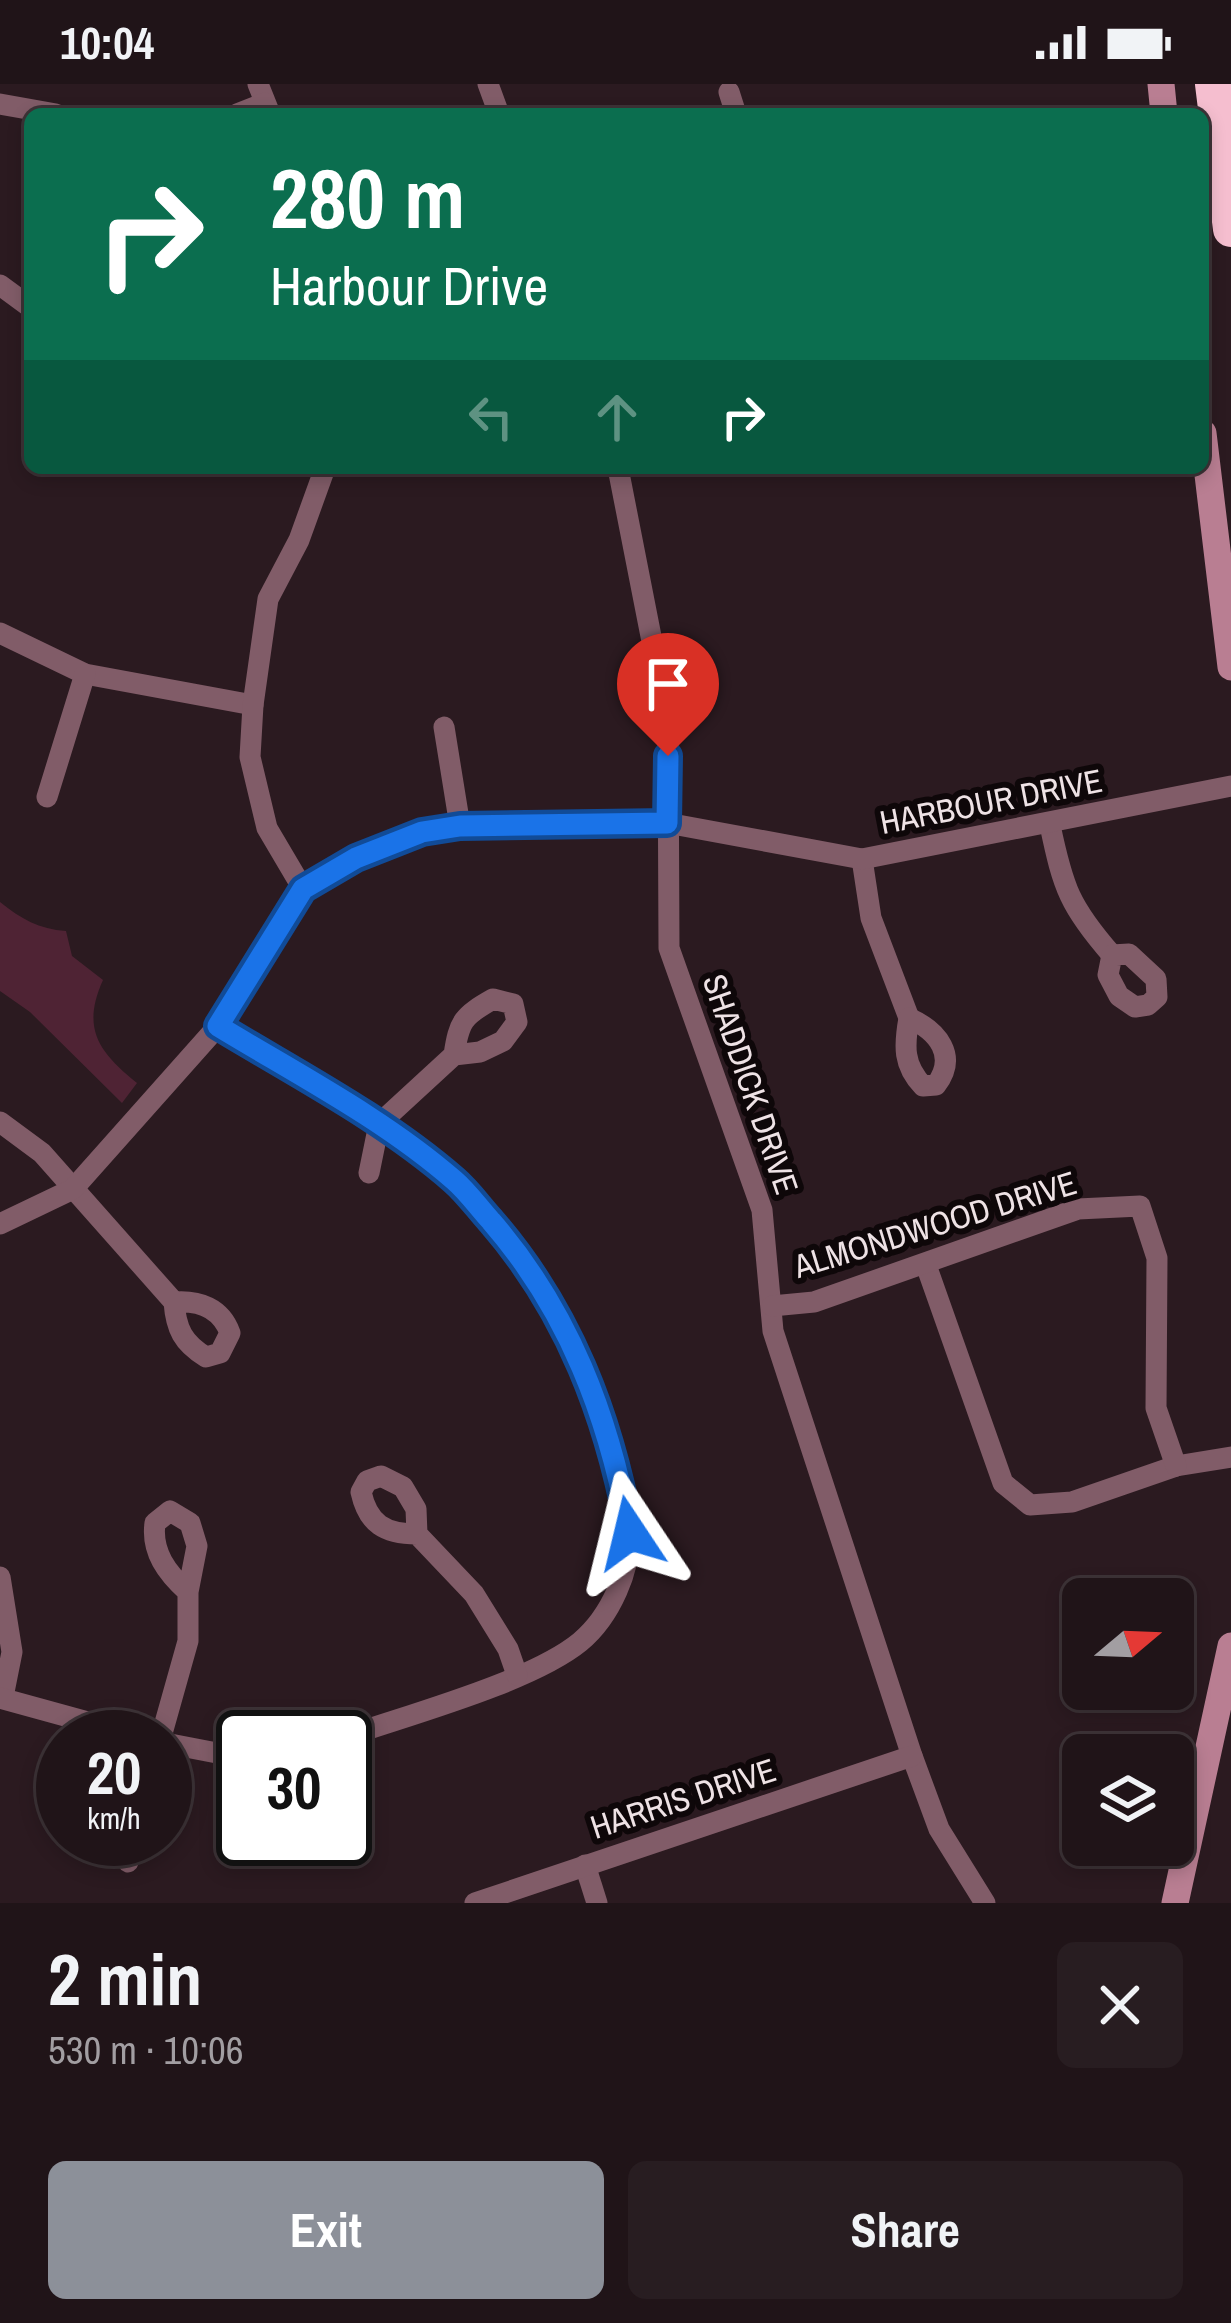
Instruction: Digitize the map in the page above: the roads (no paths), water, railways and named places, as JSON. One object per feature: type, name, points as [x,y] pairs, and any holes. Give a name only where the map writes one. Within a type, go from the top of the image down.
[{"type":"highway","points":[[1213,84],[1231,229]]},
{"type":"street","points":[[729,92],[734,108]]},
{"type":"street","points":[[303,889],[266,828],[250,757],[268,599],[299,540],[323,474]]},
{"type":"street","name":"SHADDICK DRIVE","points":[[619,474],[668,723],[669,949],[762,1210],[773,1331],[912,1756],[939,1829],[985,1903]]},
{"type":"street","points":[[1208,474],[1231,667]]},
{"type":"street","points":[[0,633],[85,674],[253,705]]},
{"type":"street","points":[[47,797],[85,674]]},
{"type":"street","points":[[444,727],[460,826]]},
{"type":"street","name":"HARBOUR DRIVE","points":[[0,1224],[73,1189],[218,1026],[303,889],[356,858],[422,832],[460,826],[667,823],[862,859],[1231,786]]},
{"type":"street","points":[[1050,825],[1061,881],[1077,915],[1112,956]]},
{"type":"street","points":[[862,859],[871,918],[909,1018]]},
{"type":"street","points":[[218,1026],[379,1124],[457,1182],[514,1248],[558,1312],[617,1461],[630,1533],[618,1594],[582,1641],[517,1675],[372,1727]]},
{"type":"street","points":[[369,1173],[379,1124],[454,1055]]},
{"type":"street","points":[[0,1123],[42,1153],[174,1302]]},
{"type":"street","name":"ALMONDWOOD DRIVE","points":[[772,1306],[814,1302],[1078,1209],[1140,1207],[1157,1258],[1156,1408],[1176,1466]]},
{"type":"street","points":[[926,1265],[1003,1483],[1030,1505],[1048,1507],[1176,1466],[1231,1456]]},
{"type":"street","points":[[417,1534],[474,1594],[508,1649],[517,1675]]},
{"type":"street","points":[[0,1576],[12,1652],[2,1697],[48,1710]]},
{"type":"street","points":[[171,1710],[188,1641],[188,1592]]},
{"type":"street","points":[[1175,1903],[1231,1646]]},
{"type":"street","name":"HARRIS DRIVE","points":[[475,1903],[912,1756]]},
{"type":"street","points":[[585,1865],[597,1903]]}]
